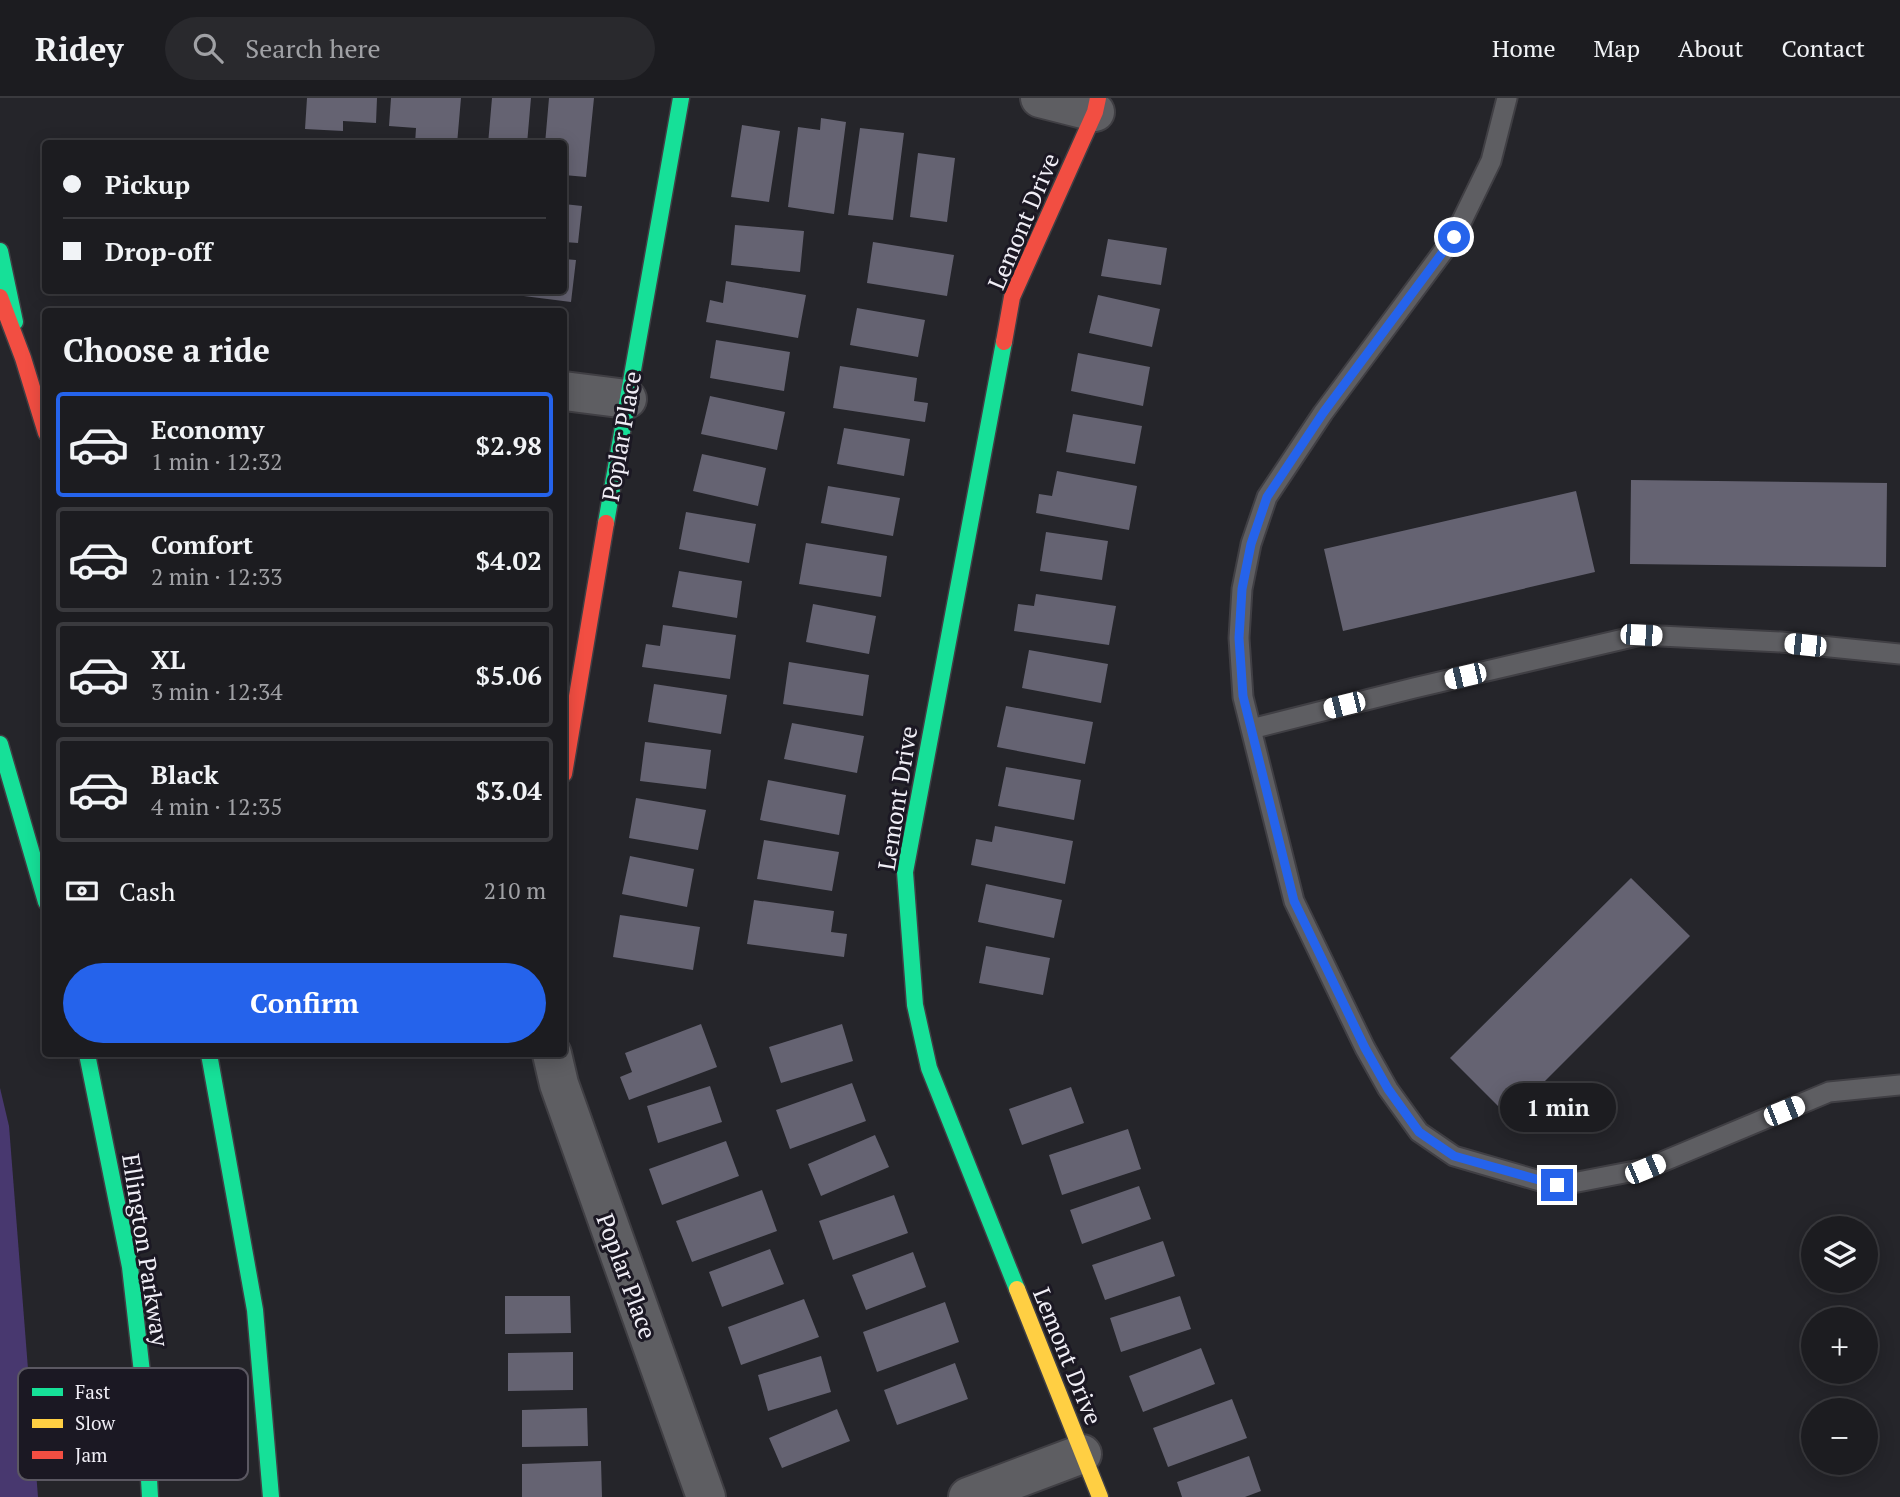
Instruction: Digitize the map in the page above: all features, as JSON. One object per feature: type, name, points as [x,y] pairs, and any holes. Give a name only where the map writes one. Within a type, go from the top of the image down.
[{"type":"main road","name":"Poplar Place","points":[[567,756],[681,98]]},
{"type":"main road","name":"Lemont Drive","points":[[1097,105],[1012,297],[905,872],[915,1005],[929,1068],[1100,1497]]},
{"type":"main road","points":[[0,251],[23,358]]},
{"type":"main road","points":[[0,297],[42,420]]},
{"type":"main road","points":[[0,744],[42,888]]},
{"type":"main road","name":"Ellington Parkway","points":[[88,1057],[130,1267],[141,1368]]},
{"type":"main road","points":[[210,1057],[256,1310],[271,1497]]},
{"type":"street","points":[[1040,98],[1097,105]]},
{"type":"street","points":[[567,391],[627,399]]},
{"type":"street","name":"Poplar Place","points":[[553,1057],[559,1084],[706,1497]]},
{"type":"street","points":[[968,1497],[1082,1454]]},
{"type":"lane","points":[[1507,98],[1491,161],[1454,237],[1323,413],[1267,497],[1251,544],[1242,589],[1239,638],[1243,696],[1294,901],[1365,1048],[1388,1089],[1419,1132],[1454,1156],[1557,1185],[1645,1169],[1829,1092],[1900,1085]]},
{"type":"lane","points":[[1251,729],[1641,635],[1781,642],[1900,654]]},
{"type":"shaded area","points":[[0,1088],[9,1126],[28,1368],[18,1368],[18,1480],[37,1480],[38,1497],[0,1497]]},
{"type":"building","points":[[307,98],[377,98],[376,123],[343,121],[343,131],[305,129]]},
{"type":"building","points":[[391,98],[461,98],[457,140],[415,140],[416,128],[389,126]]},
{"type":"building","points":[[492,98],[531,98],[527,140],[488,140]]},
{"type":"building","points":[[549,98],[594,98],[586,177],[567,175],[567,140],[545,140]]},
{"type":"building","points":[[821,118],[846,122],[834,214],[788,207],[798,127],[820,130]]},
{"type":"building","points":[[742,125],[780,131],[769,202],[731,197]]},
{"type":"building","points":[[860,128],[904,133],[893,220],[848,215]]},
{"type":"building","points":[[918,153],[955,158],[947,222],[910,217]]},
{"type":"building","points":[[567,204],[582,206],[578,243],[567,242]]},
{"type":"building","points":[[735,225],[804,231],[800,272],[731,265]]},
{"type":"building","points":[[1108,239],[1167,248],[1161,285],[1101,276]]},
{"type":"building","points":[[873,242],[954,255],[947,296],[867,283]]},
{"type":"building","points":[[567,259],[576,260],[571,302],[509,294],[567,294]]},
{"type":"building","points":[[726,281],[806,295],[798,338],[706,322],[710,300],[723,303]]},
{"type":"building","points":[[1098,295],[1160,309],[1152,347],[1089,333]]},
{"type":"building","points":[[857,308],[925,320],[918,357],[850,345]]},
{"type":"building","points":[[716,340],[790,352],[784,391],[710,378]]},
{"type":"building","points":[[1078,353],[1150,367],[1143,406],[1071,391]]},
{"type":"building","points":[[840,366],[917,378],[914,401],[928,403],[925,422],[833,408]]},
{"type":"building","points":[[710,396],[785,412],[777,450],[701,434]]},
{"type":"building","points":[[1073,414],[1142,426],[1135,464],[1066,452]]},
{"type":"building","points":[[844,428],[910,439],[904,476],[837,464]]},
{"type":"building","points":[[702,454],[766,468],[758,506],[693,491]]},
{"type":"building","points":[[1057,471],[1137,486],[1129,530],[1036,513],[1039,494],[1052,496]]},
{"type":"building","points":[[1631,480],[1887,483],[1886,567],[1630,564]]},
{"type":"building","points":[[828,486],[900,498],[893,536],[821,523]]},
{"type":"building","points":[[1576,491],[1595,572],[1343,631],[1324,549]]},
{"type":"building","points":[[686,512],[756,524],[749,563],[679,549]]},
{"type":"building","points":[[1046,532],[1108,541],[1102,580],[1040,571]]},
{"type":"building","points":[[806,543],[887,556],[881,597],[799,584]]},
{"type":"building","points":[[679,571],[742,581],[737,618],[672,607]]},
{"type":"building","points":[[1036,594],[1116,606],[1109,645],[1014,631],[1018,604],[1034,606]]},
{"type":"building","points":[[813,604],[876,616],[869,654],[806,642]]},
{"type":"building","points":[[663,625],[736,635],[730,679],[642,667],[646,644],[660,646]]},
{"type":"building","points":[[1029,650],[1108,664],[1101,703],[1022,688]]},
{"type":"building","points":[[789,662],[869,675],[863,716],[783,704]]},
{"type":"building","points":[[654,684],[727,695],[721,734],[648,722]]},
{"type":"building","points":[[1006,706],[1093,722],[1085,764],[997,747]]},
{"type":"building","points":[[792,723],[864,736],[857,773],[784,759]]},
{"type":"building","points":[[645,742],[711,750],[706,789],[640,781]]},
{"type":"building","points":[[1006,767],[1081,780],[1074,820],[998,806]]},
{"type":"building","points":[[768,780],[846,795],[839,835],[760,820]]},
{"type":"building","points":[[636,798],[706,810],[698,850],[629,838]]},
{"type":"building","points":[[995,826],[1073,841],[1065,884],[971,865],[976,839],[992,842]]},
{"type":"building","points":[[764,840],[839,852],[832,891],[757,879]]},
{"type":"building","points":[[630,856],[694,869],[687,907],[622,894]]},
{"type":"building","points":[[1631,878],[1690,936],[1509,1117],[1450,1058]]},
{"type":"building","points":[[986,884],[1062,900],[1054,938],[978,922]]},
{"type":"building","points":[[754,900],[834,911],[831,932],[847,934],[844,957],[747,944]]},
{"type":"building","points":[[620,915],[700,927],[693,970],[613,957]]},
{"type":"building","points":[[986,946],[1050,958],[1043,995],[979,983]]},
{"type":"building","points":[[701,1024],[717,1067],[629,1100],[620,1077],[632,1072],[625,1053]]},
{"type":"building","points":[[842,1024],[853,1061],[781,1083],[769,1047]]},
{"type":"building","points":[[852,1083],[866,1121],[790,1149],[776,1110]]},
{"type":"building","points":[[710,1086],[722,1122],[658,1143],[647,1106]]},
{"type":"building","points":[[1071,1087],[1084,1123],[1022,1145],[1009,1109]]},
{"type":"building","points":[[1128,1129],[1141,1169],[1062,1195],[1049,1155]]},
{"type":"building","points":[[875,1135],[889,1167],[821,1196],[808,1164]]},
{"type":"building","points":[[726,1141],[739,1176],[662,1205],[649,1169]]},
{"type":"building","points":[[1139,1186],[1151,1219],[1082,1244],[1070,1210]]},
{"type":"building","points":[[762,1190],[777,1231],[692,1262],[676,1221]]},
{"type":"building","points":[[894,1195],[908,1233],[833,1260],[819,1221]]},
{"type":"building","points":[[1163,1241],[1175,1276],[1105,1300],[1092,1265]]},
{"type":"building","points":[[770,1249],[784,1284],[722,1307],[709,1272]]},
{"type":"building","points":[[913,1252],[926,1287],[866,1310],[852,1275]]},
{"type":"building","points":[[505,1296],[570,1296],[571,1333],[505,1334]]},
{"type":"building","points":[[1180,1296],[1191,1329],[1121,1352],[1110,1318]]},
{"type":"building","points":[[804,1299],[819,1337],[741,1365],[728,1327]]},
{"type":"building","points":[[945,1302],[959,1342],[877,1372],[863,1332]]},
{"type":"building","points":[[1201,1348],[1215,1384],[1143,1412],[1129,1376]]},
{"type":"building","points":[[573,1352],[573,1390],[508,1391],[508,1353]]},
{"type":"building","points":[[821,1356],[831,1392],[768,1411],[758,1375]]},
{"type":"building","points":[[955,1363],[968,1399],[897,1425],[884,1390]]},
{"type":"building","points":[[1232,1399],[1247,1438],[1168,1467],[1153,1428]]},
{"type":"building","points":[[587,1408],[588,1446],[522,1447],[522,1410]]},
{"type":"building","points":[[837,1409],[850,1441],[782,1468],[769,1438]]},
{"type":"building","points":[[1249,1456],[1261,1491],[1245,1497],[1182,1497],[1177,1482]]},
{"type":"building","points":[[601,1461],[602,1497],[522,1497],[522,1464]]},
{"type":"traffic: fast","points":[[606,523],[681,98]]},
{"type":"traffic: fast","points":[[0,251],[15,322]]},
{"type":"traffic: fast","points":[[1004,342],[905,872],[915,1005],[929,1068],[1017,1289]]},
{"type":"traffic: fast","points":[[0,744],[42,888]]},
{"type":"traffic: fast","points":[[88,1057],[130,1267],[141,1368]]},
{"type":"traffic: fast","points":[[210,1057],[255,1310],[271,1497]]},
{"type":"traffic: fast","points":[[149,1480],[150,1497]]},
{"type":"traffic: slow","points":[[1017,1289],[1100,1497]]},
{"type":"traffic: jam","points":[[1004,342],[1012,297],[1095,112],[1098,98]]},
{"type":"traffic: jam","points":[[0,297],[42,420]]},
{"type":"traffic: jam","points":[[567,756],[606,523]]},
{"type":"route","points":[[1454,237],[1323,413],[1267,497],[1251,544],[1242,589],[1239,638],[1243,696],[1294,901],[1365,1048],[1388,1089],[1419,1132],[1454,1156],[1557,1185]]}]
